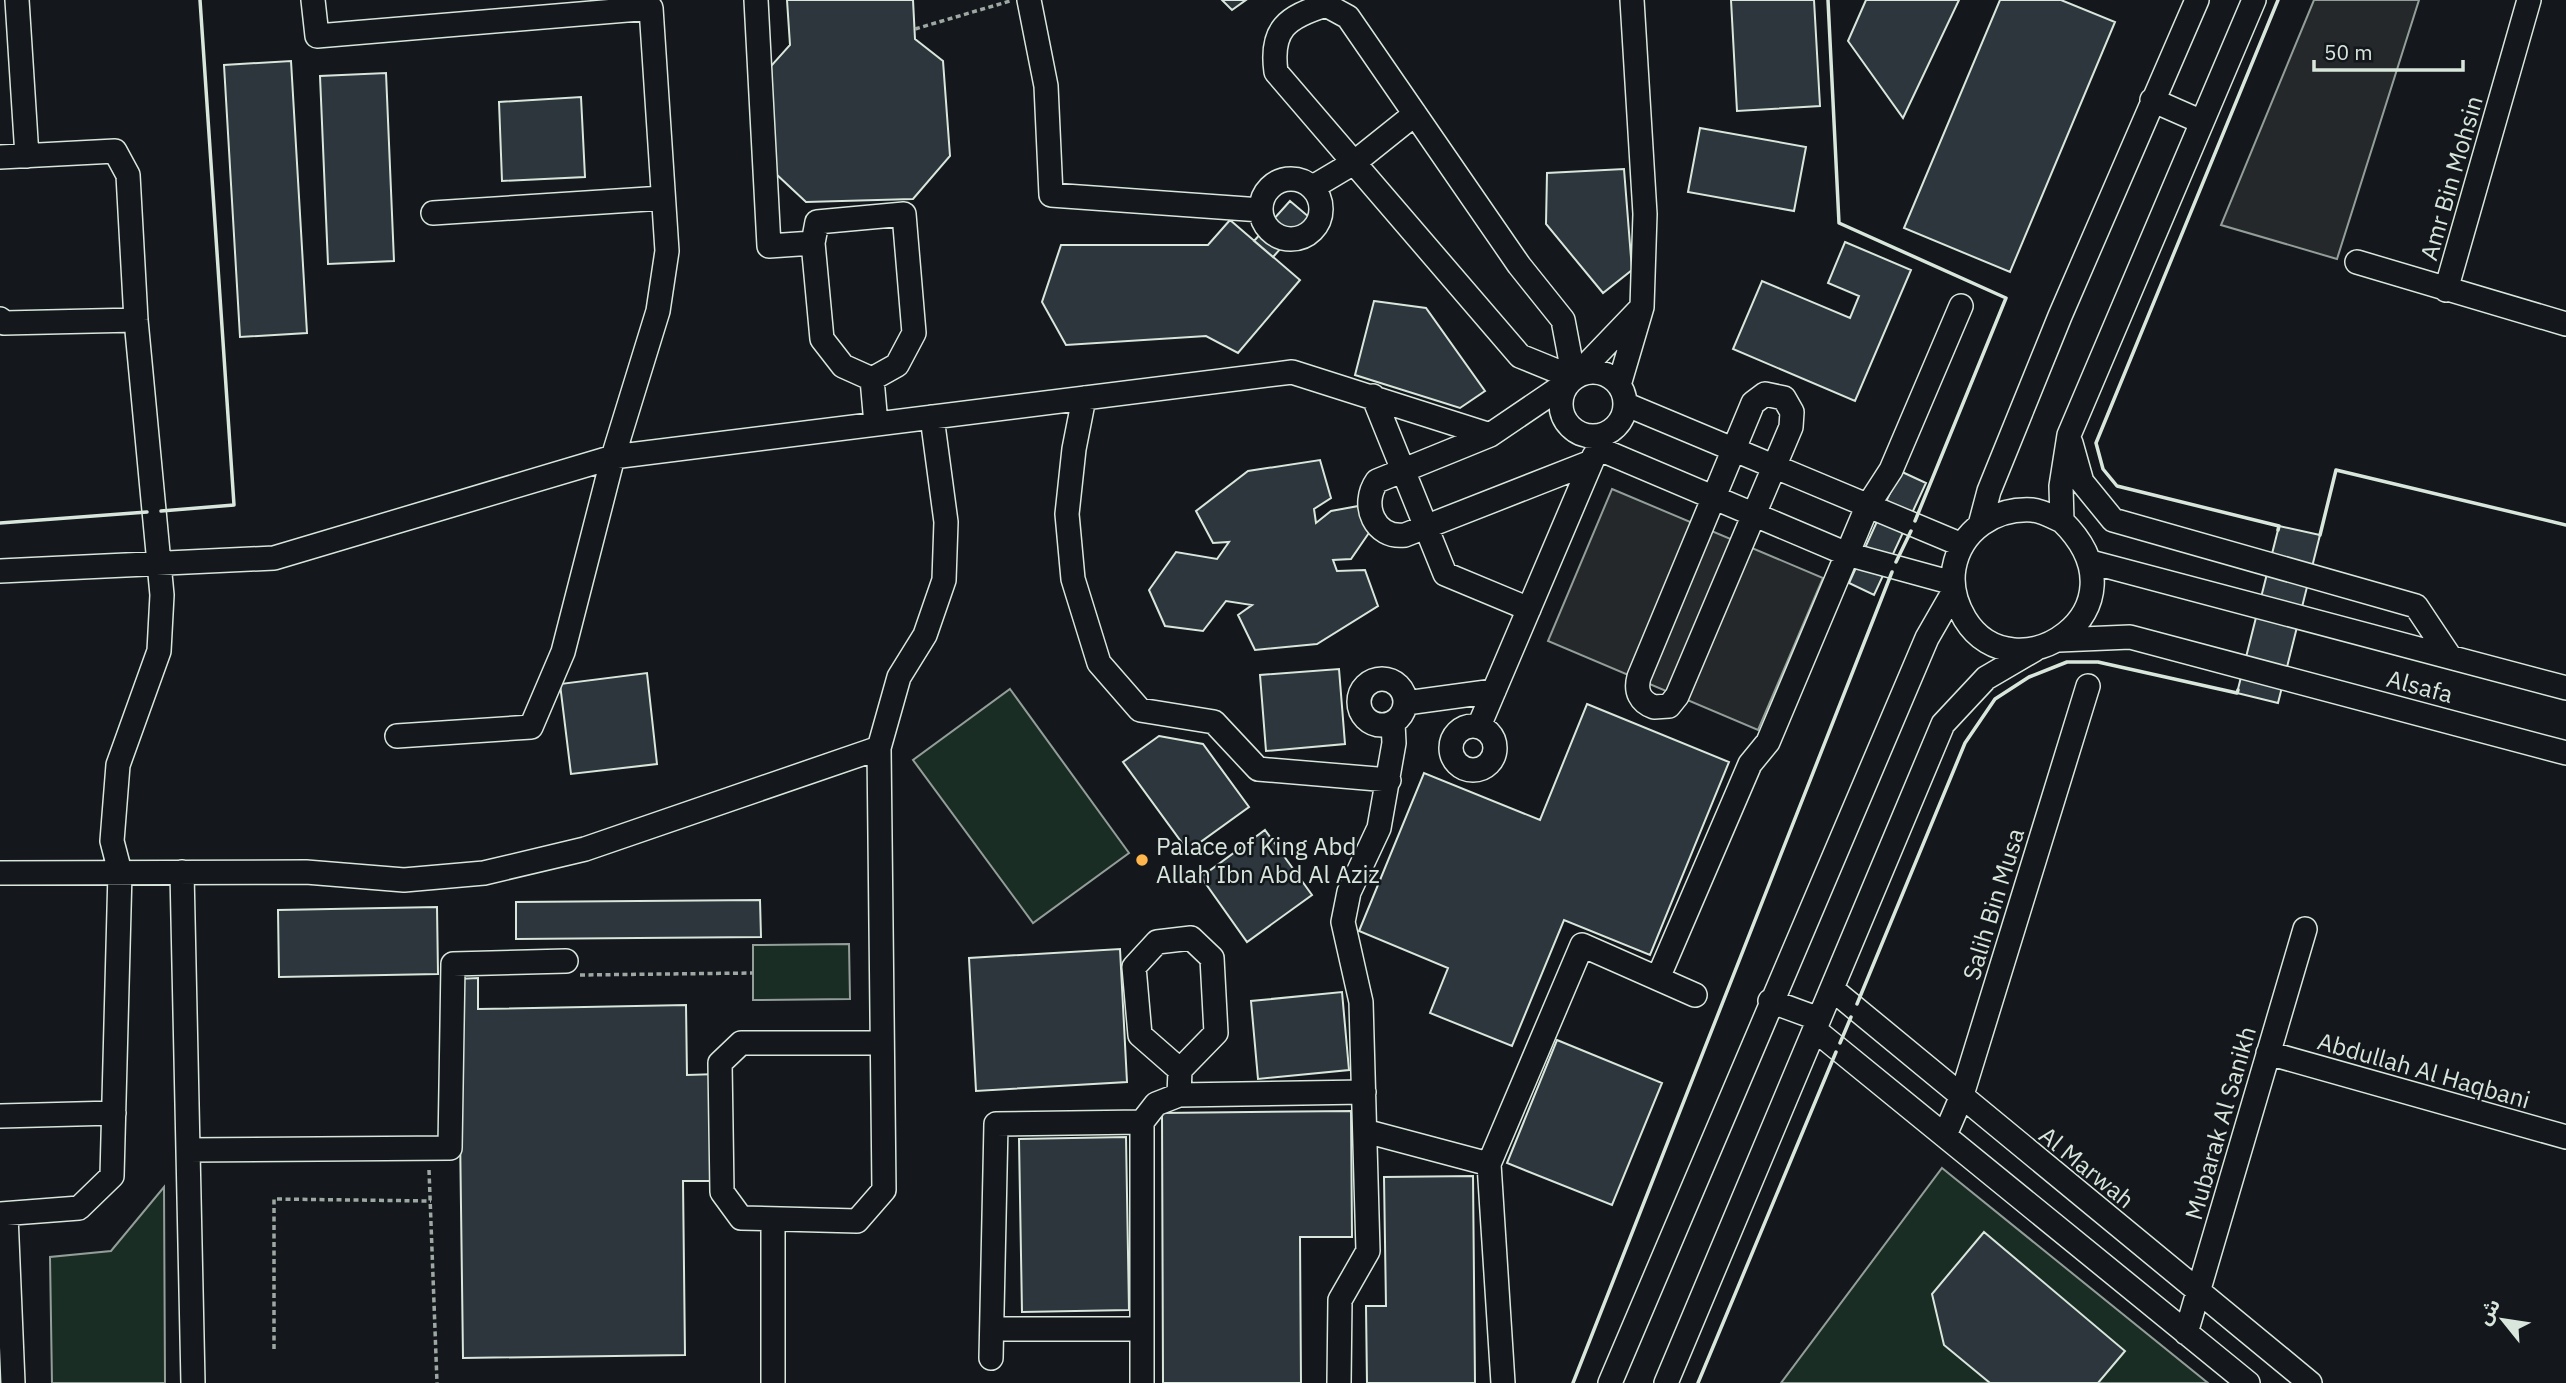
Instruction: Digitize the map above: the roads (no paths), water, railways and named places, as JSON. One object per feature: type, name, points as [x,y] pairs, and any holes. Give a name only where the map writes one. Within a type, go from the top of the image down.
[{"type":"street","points":[[17,0],[9,28],[27,156]]},
{"type":"street","points":[[313,0],[317,36],[651,8],[667,251],[658,311],[613,457],[563,652],[531,727],[397,736]]},
{"type":"street","points":[[756,0],[769,246],[813,243]]},
{"type":"street","points":[[1029,0],[1046,86],[1051,195],[1261,209]]},
{"type":"street","points":[[1479,726],[1595,449],[1617,425],[1642,307],[1645,214],[1632,0]]},
{"type":"street","points":[[1980,525],[1989,491],[2060,316],[2197,0]]},
{"type":"street","points":[[2062,521],[2061,486],[2069,435],[2254,0]]},
{"type":"street","name":"Amr Bin Mohsin","points":[[2446,290],[2529,0]]},
{"type":"street","points":[[1326,5],[1348,17],[1520,265],[1563,320],[1574,378],[1520,355],[1276,72],[1272,49],[1284,27],[1300,13],[1326,5]]},
{"type":"street","points":[[2152,100],[2202,122]]},
{"type":"street","points":[[1313,187],[1355,162],[1415,114]]},
{"type":"street","points":[[0,157],[115,151],[123,161],[128,175],[136,320],[162,595],[159,652],[118,765],[112,841],[120,872],[112,1176],[79,1208],[3,1215],[13,1383]]},
{"type":"street","points":[[1294,178],[1313,187],[1319,195],[1322,214],[1312,232],[1294,239],[1275,235],[1262,220],[1261,209],[1262,199],[1275,183],[1294,178]]},
{"type":"street","points":[[433,213],[663,198]]},
{"type":"street","points":[[904,214],[914,333],[897,365],[872,379],[843,366],[822,339],[813,243],[817,222],[904,214]]},
{"type":"street","points":[[2357,262],[2566,324]]},
{"type":"street","points":[[1658,978],[1750,764],[1768,742],[1867,507],[1892,470],[1961,306]]},
{"type":"street","points":[[1642,307],[1574,378],[1563,394],[1563,415],[1595,449],[1847,555],[1953,587]]},
{"type":"street","points":[[0,319],[5,323],[136,320]]},
{"type":"street","points":[[0,571],[274,558],[613,457],[1292,372],[1490,435]]},
{"type":"street","points":[[1595,449],[1427,530],[1389,536],[1383,533],[1369,505],[1369,492],[1377,481],[1490,435],[1583,373],[1603,373],[1622,395],[1732,450],[1962,545]]},
{"type":"street","points":[[872,379],[876,424]]},
{"type":"street","points":[[1765,394],[1784,398],[1793,419],[1774,467],[1677,696],[1669,706],[1661,708],[1647,705],[1638,692],[1639,677],[1732,450],[1753,403],[1765,394]]},
{"type":"street","points":[[1373,397],[1445,574],[1529,609]]},
{"type":"street","points":[[1084,398],[1074,449],[1067,514],[1073,579],[1099,663],[1140,710],[1214,722],[1258,769],[1389,780]]},
{"type":"street","points":[[882,1043],[741,1043],[720,1063],[722,1192],[741,1218],[857,1221],[884,1191],[879,748],[899,677],[925,635],[944,580],[946,522],[932,417]]},
{"type":"street","points":[[2069,435],[2082,482],[2113,520],[2416,606],[2450,657]]},
{"type":"street","points":[[1610,1383],[1770,1001],[1927,638],[1953,587],[1954,570],[1962,545],[1980,525],[2006,512],[2035,510],[2062,521],[2081,539],[2091,562],[2093,584],[2088,607],[2076,625],[2059,640],[2035,649],[1986,678],[1943,724],[1666,1383]]},
{"type":"street","name":"Alsafa","points":[[2091,562],[2566,688]]},
{"type":"street","points":[[1953,587],[1969,625],[1982,637],[1999,646],[2035,649]]},
{"type":"street","name":"Alsafa","points":[[2059,640],[2130,637],[2566,753]]},
{"type":"street","points":[[1376,680],[1391,680],[1402,689],[1406,703],[1400,718],[1393,723],[1377,725],[1364,717],[1359,701],[1364,688],[1376,680]]},
{"type":"street","name":"Salih Bin Musa","points":[[1945,1135],[1961,1098],[2088,686]]},
{"type":"street","points":[[1406,703],[1494,691]]},
{"type":"street","points":[[1339,1383],[1340,1300],[1367,1251],[1361,1002],[1343,922],[1349,892],[1379,828],[1389,780],[1393,723]]},
{"type":"street","points":[[0,873],[306,872],[404,880],[484,873],[585,849],[879,748]]},
{"type":"street","points":[[182,872],[193,1383]]},
{"type":"street","name":"Mubarak Al Sanikh","points":[[2186,1333],[2305,929]]},
{"type":"street","points":[[1179,1095],[1180,1070],[1216,1032],[1212,958],[1191,938],[1157,942],[1135,967],[1140,1035],[1180,1070]]},
{"type":"street","points":[[1503,1383],[1489,1164],[1582,945],[1695,995]]},
{"type":"street","points":[[188,1150],[450,1148],[453,964],[573,968]]},
{"type":"street","name":"Al Marwah","points":[[1832,989],[1961,1098],[2311,1383]]},
{"type":"street","points":[[1770,1001],[1817,1025],[1945,1135],[2248,1383]]},
{"type":"street","name":"Abdullah Al Haqbani","points":[[2268,1053],[2566,1138]]},
{"type":"street","points":[[1142,1383],[1142,1122],[1156,1104],[1179,1095],[1364,1092]]},
{"type":"street","points":[[0,1116],[114,1113]]},
{"type":"street","points":[[991,1358],[996,1124],[1142,1122]]},
{"type":"street","points":[[1365,1131],[1489,1164]]},
{"type":"street","points":[[1982,1164],[2025,1150]]},
{"type":"street","points":[[773,1219],[773,1383]]},
{"type":"street","points":[[992,1329],[1142,1329]]},
{"type":"place","name":"Palace of King Abd Allah Ibn Abd Al Aziz","points":[[1142,860]]}]
